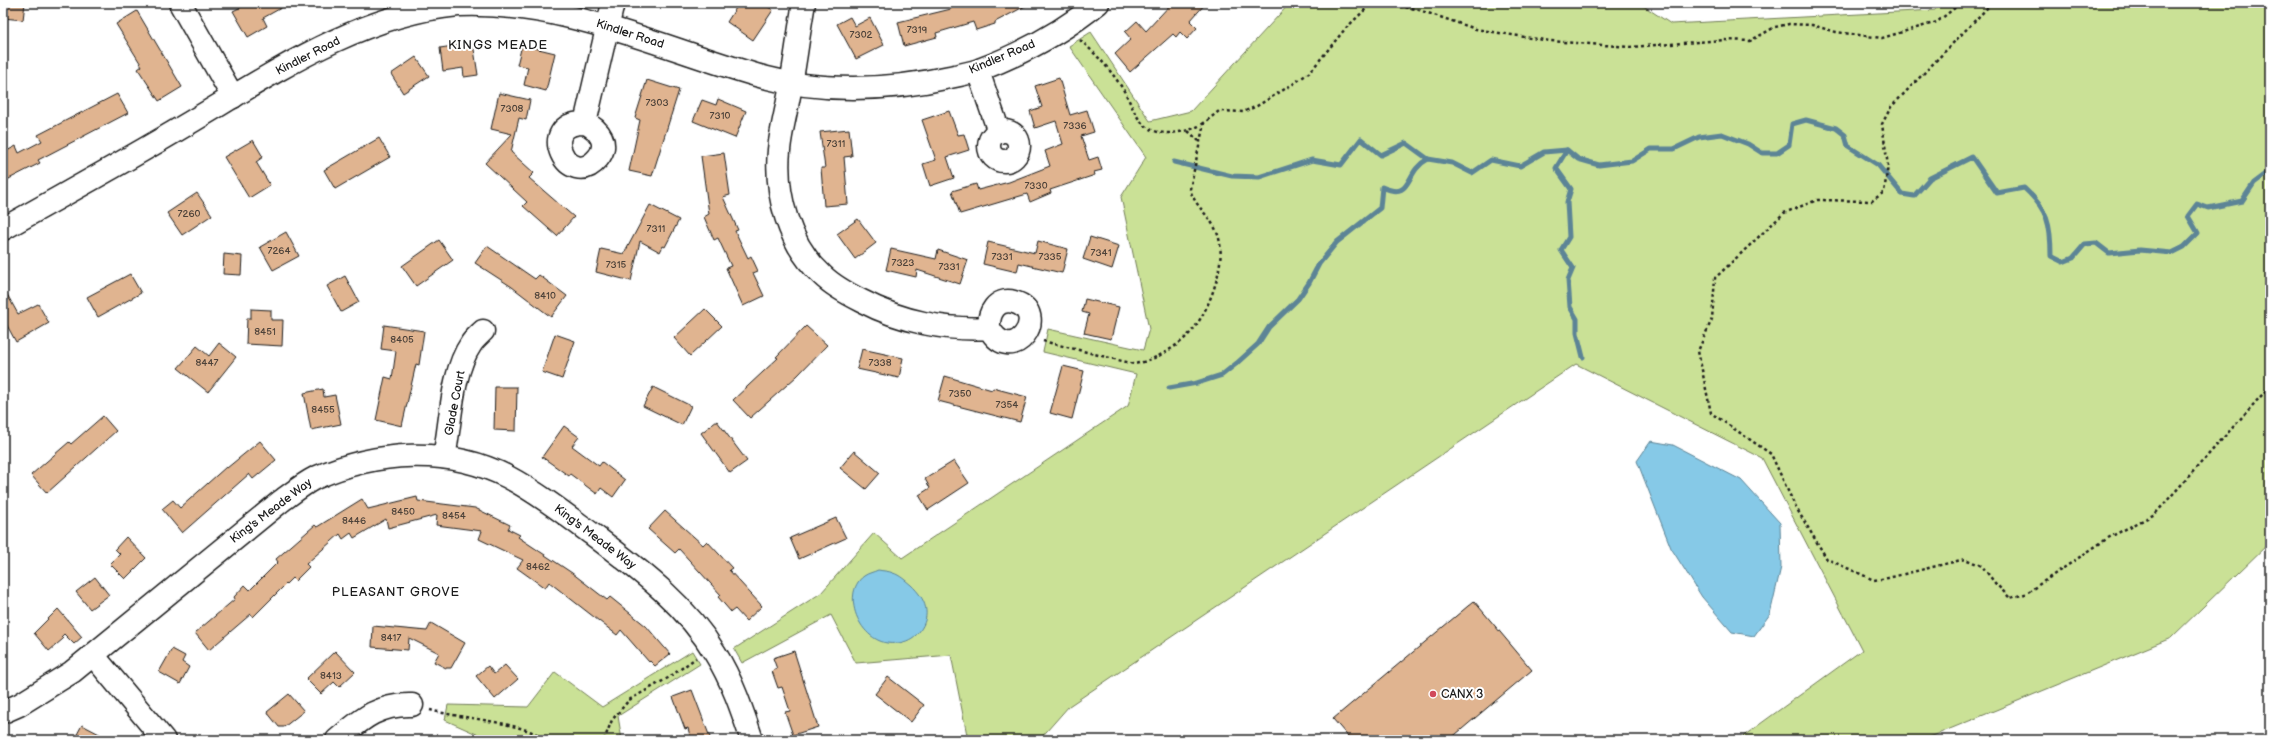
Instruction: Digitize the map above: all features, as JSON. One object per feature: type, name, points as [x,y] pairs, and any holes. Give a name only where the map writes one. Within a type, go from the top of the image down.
[{"type":"street","points":[[180,3],[233,97]]},
{"type":"street","points":[[585,122],[606,26],[613,3]]},
{"type":"street","points":[[804,3],[792,84],[779,150],[781,194],[791,232],[802,251],[821,275],[845,292],[891,314],[939,326],[967,329],[989,328]]},
{"type":"street","name":"Kindler Road","points":[[3,229],[233,97],[341,39],[382,21],[419,11],[458,5],[518,5],[569,15],[757,75],[792,84],[876,87],[921,83],[978,71],[1065,27],[1098,3]]},
{"type":"street","points":[[978,71],[1000,132]]},
{"type":"street","points":[[1013,301],[1022,306],[1028,314],[1030,321],[1028,330],[1022,338],[1016,342],[1002,342],[993,336],[989,328],[988,318],[992,309],[1004,302],[1013,301]]},
{"type":"street","name":"Glade Court","points":[[444,457],[456,382],[470,344],[483,330]]},
{"type":"street","name":"King's Meade Way","points":[[3,712],[48,688],[93,655],[274,507],[314,479],[345,467],[376,459],[410,454],[444,457],[476,464],[507,476],[539,495],[650,578],[689,618],[711,646],[731,683],[752,740]]},
{"type":"street","points":[[93,655],[164,740]]},
{"type":"street","points":[[337,740],[358,722],[374,712],[394,704],[412,705]]},
{"type":"path","points":[[1065,27],[1094,52],[1107,67],[1144,127],[1156,133],[1187,131],[1204,123],[1211,115],[1219,111],[1243,112],[1257,106],[1310,72],[1345,29],[1372,3]]},
{"type":"path","points":[[1382,3],[1416,9],[1476,29],[1512,36],[1550,41],[1630,47],[1724,40],[1750,41],[1775,27],[1789,24],[1812,25],[1836,32],[1882,38],[1937,22],[1961,3]]},
{"type":"path","points":[[1992,3],[1890,107],[1882,124],[1888,166],[1884,192],[1872,201],[1817,200],[1784,213],[1715,278],[1712,320],[1698,351],[1711,413],[1771,454],[1795,506],[1827,559],[1874,580],[1966,559],[1982,566],[1995,583],[2010,598],[2024,594],[2108,538],[2155,514],[2270,386]]},
{"type":"path","points":[[1022,338],[1134,364],[1144,363],[1166,351],[1185,337],[1195,327],[1204,311],[1219,271],[1222,254],[1218,235],[1212,221],[1191,195],[1190,179],[1204,123]]},
{"type":"path","points":[[1187,131],[1199,140]]},
{"type":"path","points":[[604,740],[612,720],[629,700],[668,678],[711,646]]},
{"type":"path","points":[[412,705],[447,715],[503,724],[537,734],[547,740]]},
{"type":"green space","points":[[1290,3],[1639,3],[1671,24],[1935,10],[1940,3],[2270,3],[2270,542],[2171,638],[1923,740],[1738,740],[1862,650],[1762,458],[1576,364],[1069,706],[1039,740],[968,740],[951,655],[856,663],[831,615],[742,663],[734,649],[821,593],[874,533],[902,558],[1128,406],[1136,374],[1043,352],[1048,329],[1143,350],[1149,329],[1121,197],[1146,157],[1069,46],[1091,32],[1150,121],[1191,111]]},
{"type":"green space","points":[[692,651],[700,664],[618,716],[622,740],[490,740],[445,720],[448,705],[528,707],[555,672],[602,707]]},
{"type":"water","points":[[1651,441],[1673,445],[1741,480],[1780,523],[1781,567],[1770,614],[1754,636],[1732,632],[1702,597],[1671,548],[1637,461]]},
{"type":"water","points":[[878,570],[896,574],[916,590],[924,602],[926,613],[923,626],[917,634],[907,641],[885,643],[874,638],[864,629],[858,618],[854,607],[854,595],[857,584],[867,574]]},
{"type":"building","points":[[3,3],[25,3],[23,20],[3,18]]},
{"type":"building","points":[[249,3],[290,3],[263,18],[267,26],[248,37],[233,11]]},
{"type":"building","points":[[739,3],[762,3],[773,10],[753,40],[727,22]]},
{"type":"building","points":[[957,3],[1031,3],[995,22],[995,24],[976,30],[973,22],[936,33],[937,37],[904,46],[898,22],[951,9],[950,5]]},
{"type":"building","points":[[1172,3],[1206,3],[1190,21],[1197,28],[1187,39],[1180,32],[1176,37],[1173,34],[1130,72],[1115,54],[1131,39],[1125,32],[1137,21],[1146,31]]},
{"type":"building","points":[[137,11],[182,87],[159,101],[138,69],[142,66],[116,24]]},
{"type":"building","points":[[850,17],[855,26],[870,18],[884,45],[856,59],[837,24]]},
{"type":"building","points":[[473,43],[478,75],[464,77],[463,68],[443,71],[440,48]]},
{"type":"building","points":[[522,45],[555,53],[546,91],[524,85],[528,67],[517,65]]},
{"type":"building","points":[[416,57],[429,76],[403,93],[391,74]]},
{"type":"building","points":[[1059,78],[1070,115],[1087,110],[1094,132],[1081,136],[1089,160],[1098,157],[1102,170],[1094,172],[1095,175],[1050,190],[1051,193],[1030,202],[1027,194],[960,214],[952,191],[976,184],[978,190],[1009,182],[1050,166],[1045,151],[1063,144],[1056,121],[1035,128],[1030,111],[1042,107],[1035,86]]},
{"type":"building","points":[[647,80],[679,90],[652,176],[629,171],[640,120],[635,118]]},
{"type":"building","points":[[499,93],[530,100],[526,120],[519,118],[511,152],[534,173],[529,178],[574,217],[557,236],[523,206],[527,202],[485,163],[512,134],[491,129]]},
{"type":"building","points":[[117,94],[128,113],[38,160],[40,163],[3,182],[3,153],[16,146],[19,153],[42,141],[38,135]]},
{"type":"building","points":[[718,99],[746,111],[735,138],[693,121],[702,100],[716,105]]},
{"type":"building","points":[[949,111],[958,135],[964,134],[969,150],[947,157],[954,178],[930,186],[923,164],[936,160],[922,120]]},
{"type":"building","points":[[849,129],[852,156],[844,157],[848,204],[824,206],[821,168],[825,168],[820,132]]},
{"type":"building","points":[[379,138],[390,157],[335,189],[324,170]]},
{"type":"building","points":[[253,140],[263,157],[256,162],[270,185],[249,198],[224,157]]},
{"type":"building","points":[[724,153],[730,195],[723,197],[738,230],[735,231],[748,258],[751,256],[758,271],[753,273],[764,296],[743,306],[726,268],[731,266],[718,238],[714,240],[704,217],[709,214],[701,156]]},
{"type":"building","points":[[197,193],[212,215],[182,235],[167,213]]},
{"type":"building","points":[[650,205],[679,220],[665,247],[663,246],[660,252],[640,241],[631,281],[596,272],[601,249],[624,254]]},
{"type":"building","points":[[858,219],[876,243],[855,259],[837,234]]},
{"type":"building","points":[[286,232],[299,256],[273,270],[260,247]]},
{"type":"building","points":[[1090,237],[1119,246],[1112,269],[1083,259]]},
{"type":"building","points":[[439,240],[453,260],[416,286],[402,266]]},
{"type":"building","points":[[1038,241],[1068,249],[1062,273],[1019,263],[1017,272],[983,264],[988,242],[1035,253]]},
{"type":"building","points":[[487,246],[535,279],[539,275],[567,296],[551,317],[512,287],[475,263]]},
{"type":"building","points":[[891,249],[936,259],[938,250],[968,260],[960,284],[917,270],[916,277],[886,270]]},
{"type":"building","points":[[224,254],[242,256],[241,275],[223,274]]},
{"type":"building","points":[[130,274],[141,293],[98,317],[87,297]]},
{"type":"building","points":[[345,276],[359,302],[341,312],[327,286]]},
{"type":"building","points":[[3,287],[18,314],[38,304],[49,323],[16,342],[3,318]]},
{"type":"building","points":[[1085,299],[1119,307],[1111,339],[1084,333],[1089,314],[1082,312]]},
{"type":"building","points":[[251,309],[271,310],[271,320],[283,320],[282,346],[246,344],[247,318],[251,318]]},
{"type":"building","points":[[705,309],[722,326],[690,356],[674,338]]},
{"type":"building","points":[[384,325],[424,331],[419,365],[416,364],[402,426],[376,420],[385,377],[392,379],[396,351],[381,349]]},
{"type":"building","points":[[806,326],[827,345],[797,376],[750,418],[733,400],[778,358],[776,357]]},
{"type":"building","points":[[555,334],[575,341],[562,379],[542,372]]},
{"type":"building","points":[[219,343],[236,357],[208,392],[178,368],[197,346],[209,356]]},
{"type":"building","points":[[862,349],[903,358],[899,378],[857,369]]},
{"type":"building","points":[[1063,366],[1084,371],[1072,419],[1050,413]]},
{"type":"building","points":[[945,376],[992,390],[993,388],[1027,397],[1020,422],[938,401]]},
{"type":"building","points":[[495,387],[517,387],[516,431],[494,430]]},
{"type":"building","points":[[653,387],[691,406],[682,425],[643,406]]},
{"type":"building","points":[[323,389],[324,397],[335,395],[341,424],[311,430],[304,393]]},
{"type":"building","points":[[103,416],[116,431],[47,493],[31,475],[69,442],[71,444]]},
{"type":"building","points":[[717,421],[747,461],[730,473],[701,433]]},
{"type":"building","points":[[564,426],[579,437],[572,446],[599,466],[602,462],[625,480],[613,497],[601,488],[597,494],[570,474],[569,476],[542,457]]},
{"type":"building","points":[[260,441],[276,460],[253,479],[249,474],[182,533],[162,509],[173,500],[180,508],[226,467],[227,468]]},
{"type":"building","points":[[854,451],[880,473],[866,489],[840,468]]},
{"type":"building","points":[[954,461],[969,483],[928,510],[919,495],[930,488],[925,479]]},
{"type":"building","points":[[417,497],[418,501],[475,508],[510,525],[508,529],[520,535],[518,537],[572,573],[607,600],[610,597],[646,626],[670,654],[655,666],[650,661],[649,662],[621,630],[617,635],[549,582],[545,588],[517,568],[523,560],[479,539],[482,531],[436,525],[437,515],[388,528],[386,519],[354,538],[351,533],[343,539],[340,534],[306,564],[309,567],[295,581],[292,578],[253,617],[251,614],[209,650],[195,633],[235,599],[234,597],[245,585],[250,590],[278,562],[276,559],[315,525],[317,527],[362,499],[368,509]]},
{"type":"building","points":[[665,511],[703,545],[707,541],[732,568],[729,570],[762,606],[746,621],[735,609],[731,612],[718,597],[721,595],[679,549],[675,553],[648,529]]},
{"type":"building","points":[[836,518],[846,538],[799,559],[790,538]]},
{"type":"building","points":[[126,537],[146,558],[125,579],[110,564],[120,554],[115,549]]},
{"type":"building","points":[[95,577],[109,595],[90,609],[76,592]]},
{"type":"building","name":"CANX 3","points":[[1474,601],[1532,670],[1449,740],[1351,740],[1333,719]]},
{"type":"building","points":[[58,609],[82,637],[74,644],[64,634],[61,637],[63,639],[49,651],[34,633]]},
{"type":"building","points":[[431,623],[465,643],[451,668],[446,668],[434,662],[439,653],[409,638],[408,650],[372,647],[373,626],[427,631]]},
{"type":"building","points":[[172,649],[185,656],[182,662],[189,667],[180,684],[159,672]]},
{"type":"building","points":[[335,651],[355,672],[339,687],[334,682],[321,694],[306,679]]},
{"type":"building","points":[[794,651],[818,727],[793,735],[785,712],[790,711],[782,687],[778,688],[772,671],[777,669],[773,658]]},
{"type":"building","points":[[505,665],[518,679],[495,699],[476,676],[488,666],[494,674]]},
{"type":"building","points":[[888,677],[924,705],[911,722],[875,694]]},
{"type":"building","points":[[692,690],[711,740],[691,740],[688,728],[685,729],[673,697]]},
{"type":"building","points":[[289,694],[304,711],[284,727],[279,727],[267,712]]},
{"type":"building","points":[[82,725],[111,740],[74,740]]},
{"type":"waterway","points":[[1174,162],[1232,176],[1259,177],[1312,160],[1341,165],[1361,139],[1381,155],[1406,143],[1428,159],[1452,163],[1472,173],[1491,160],[1520,166],[1544,152],[1567,150],[1578,159],[1599,165],[1632,161],[1651,149],[1674,149],[1699,137],[1722,134],[1748,144],[1762,153],[1777,153],[1789,145],[1792,124],[1806,120],[1836,128],[1845,135],[1848,146],[1878,165],[1902,194],[1914,196],[1930,178],[1972,157],[1997,193],[2024,188],[2032,196],[2043,211],[2049,226],[2051,256],[2063,262],[2073,258],[2085,244],[2096,243],[2109,253],[2140,250],[2172,253],[2184,247],[2198,233],[2188,216],[2197,204],[2208,208],[2242,201],[2254,183],[2270,171]]},
{"type":"waterway","points":[[1567,150],[1556,168],[1571,189],[1567,202],[1569,237],[1561,250],[1573,268],[1568,280],[1570,307],[1577,319],[1577,333],[1583,357]]},
{"type":"waterway","points":[[1169,388],[1197,383],[1222,375],[1237,363],[1258,344],[1269,327],[1298,299],[1309,283],[1319,264],[1337,242],[1380,208],[1382,187],[1392,190],[1404,188],[1415,171],[1428,159]]},
{"type":"place","name":"CANX 3","points":[[1433,694]]},
{"type":"district","name":"KINGS MEADE","points":[[498,45]]},
{"type":"district","name":"PLEASANT GROVE","points":[[396,592]]}]
